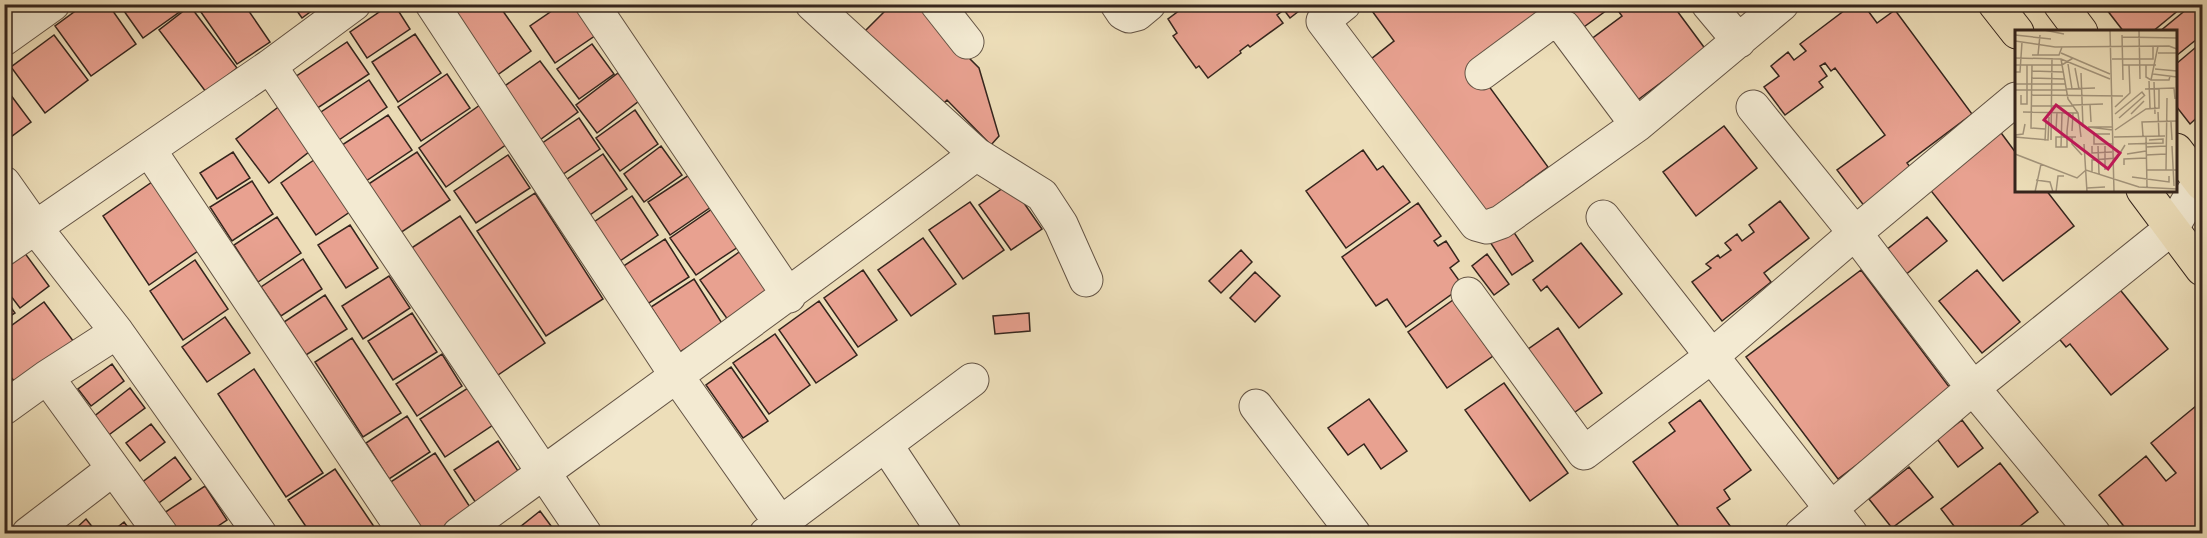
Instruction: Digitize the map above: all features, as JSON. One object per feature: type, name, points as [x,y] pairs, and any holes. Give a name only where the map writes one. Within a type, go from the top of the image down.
[{"type":"main road","points":[[1995,4],[2015,30]]},
{"type":"main road","points":[[2060,4],[2080,30]]},
{"type":"main road","points":[[2177,152],[2202,181]]},
{"type":"main road","points":[[2145,192],[2202,269]]},
{"type":"street","points":[[4,39],[53,4]]},
{"type":"street","points":[[4,249],[150,151],[354,4]]},
{"type":"street","points":[[432,4],[778,530],[972,380]]},
{"type":"street","points":[[592,4],[789,296]]},
{"type":"street","points":[[812,4],[976,154],[1042,195],[1061,224],[1086,280]]},
{"type":"street","points":[[937,4],[967,42]]},
{"type":"street","points":[[1117,4],[1123,14],[1129,16],[1149,4]]},
{"type":"street","points":[[1344,4],[1323,21],[1476,224],[1486,227],[1501,222],[1637,125],[1782,4]]},
{"type":"street","points":[[1708,4],[1738,41]]},
{"type":"street","points":[[1482,73],[1547,25],[1556,24],[1564,27],[1637,125]]},
{"type":"street","points":[[270,66],[585,534]]},
{"type":"street","points":[[1468,294],[1584,453],[1712,356],[2015,100]]},
{"type":"street","points":[[1753,107],[1855,233],[1973,388],[2094,534]]},
{"type":"street","points":[[150,151],[406,534]]},
{"type":"street","points":[[459,534],[676,375],[789,296],[976,154]]},
{"type":"street","points":[[1800,534],[1973,388],[2172,228],[2202,181]]},
{"type":"street","points":[[4,183],[35,227],[117,332],[260,534]]},
{"type":"street","points":[[1603,217],[1851,534]]},
{"type":"street","points":[[4,408],[117,332]]},
{"type":"street","points":[[48,377],[161,534]]},
{"type":"street","points":[[1256,406],[1354,534]]},
{"type":"street","points":[[886,445],[945,534]]},
{"type":"street","points":[[41,530],[113,469]]},
{"type":"building","points":[[85,4],[108,4],[136,44],[91,76],[55,26]]},
{"type":"building","points":[[119,4],[182,4],[185,8],[143,38]]},
{"type":"building","points":[[244,4],[270,42],[237,64],[196,5]]},
{"type":"building","points":[[292,4],[321,4],[302,18]]},
{"type":"building","points":[[394,4],[410,29],[367,58],[350,32]]},
{"type":"building","points":[[445,4],[498,4],[531,51],[496,76]]},
{"type":"building","points":[[562,4],[584,4],[602,31],[555,63],[530,26]]},
{"type":"building","points":[[892,4],[915,4],[979,68],[999,136],[991,145],[947,100],[939,108],[863,33]]},
{"type":"building","points":[[1188,4],[1308,4],[1290,18],[1284,10],[1277,15],[1283,23],[1250,47],[1248,45],[1208,78],[1199,66],[1196,68],[1173,36],[1177,33],[1168,19]]},
{"type":"building","points":[[1367,4],[1672,4],[1712,58],[1678,70],[1631,105],[1586,43],[1622,16],[1614,5],[1577,32],[1560,8],[1477,70],[1548,167],[1486,213],[1371,59],[1394,41]]},
{"type":"building","points":[[1853,4],[1863,4],[1877,23],[1895,10],[1972,114],[1907,163],[1913,171],[1865,207],[1837,170],[1885,135],[1835,68],[1831,71],[1825,63],[1820,66],[1827,76],[1819,82],[1823,87],[1785,115],[1764,87],[1779,76],[1771,66],[1788,52],[1794,60],[1806,51],[1800,44]]},
{"type":"building","points":[[2114,4],[2186,4],[2154,30],[2122,30],[2107,10]]},
{"type":"building","points":[[2193,4],[2198,4],[2202,35],[2177,55],[2177,30],[2161,30]]},
{"type":"building","points":[[190,6],[237,68],[206,92],[159,30]]},
{"type":"building","points":[[415,34],[441,73],[398,102],[372,62]]},
{"type":"building","points":[[54,35],[88,80],[45,113],[11,67]]},
{"type":"building","points":[[347,42],[369,74],[313,111],[292,79]]},
{"type":"building","points":[[2202,42],[2202,113],[2190,124],[2177,107],[2177,63]]},
{"type":"building","points":[[592,44],[614,74],[579,99],[557,69]]},
{"type":"building","points":[[540,61],[578,112],[537,142],[499,90]]},
{"type":"building","points":[[618,73],[639,101],[597,133],[576,105]]},
{"type":"building","points":[[447,74],[470,108],[421,141],[398,107]]},
{"type":"building","points":[[369,80],[387,107],[336,142],[318,114]]},
{"type":"building","points":[[4,86],[31,122],[4,142]]},
{"type":"building","points":[[281,105],[314,148],[269,183],[236,139]]},
{"type":"building","points":[[480,105],[507,144],[446,187],[419,148]]},
{"type":"building","points":[[635,110],[658,144],[620,171],[596,138]]},
{"type":"building","points":[[388,115],[412,150],[363,183],[339,147]]},
{"type":"building","points":[[579,118],[600,149],[559,177],[538,146]]},
{"type":"building","points":[[1724,126],[1757,168],[1696,216],[1663,172]]},
{"type":"building","points":[[1996,126],[2015,152],[2015,192],[2048,192],[2074,226],[2003,281],[1924,182]]},
{"type":"building","points":[[661,146],[682,175],[644,202],[624,174]]},
{"type":"building","points":[[1363,150],[1377,170],[1383,166],[1410,202],[1346,248],[1306,191]]},
{"type":"building","points":[[233,152],[250,178],[217,199],[200,173]]},
{"type":"building","points":[[417,152],[450,200],[394,237],[361,189]]},
{"type":"building","points":[[324,153],[360,205],[316,235],[281,183]]},
{"type":"building","points":[[603,154],[627,189],[587,217],[563,182]]},
{"type":"building","points":[[508,155],[530,188],[476,223],[454,191]]},
{"type":"building","points":[[689,175],[711,207],[670,235],[648,202]]},
{"type":"building","points":[[252,181],[273,214],[232,241],[210,207]]},
{"type":"building","points":[[152,182],[198,251],[149,285],[103,216]]},
{"type":"building","points":[[1010,183],[1042,229],[1011,250],[979,205]]},
{"type":"building","points":[[535,193],[603,299],[546,336],[477,231]]},
{"type":"building","points":[[632,196],[658,235],[617,263],[591,224]]},
{"type":"building","points":[[1780,201],[1809,238],[1764,273],[1771,282],[1722,321],[1692,282],[1711,268],[1706,264],[1718,255],[1720,258],[1731,250],[1725,243],[1737,234],[1742,241],[1754,232],[1749,225]]},
{"type":"building","points":[[970,202],[1004,250],[963,279],[929,230]]},
{"type":"building","points":[[1418,203],[1441,236],[1434,241],[1438,246],[1446,241],[1459,261],[1450,268],[1463,286],[1406,327],[1387,299],[1376,306],[1342,257]]},
{"type":"building","points":[[712,209],[738,247],[696,275],[670,238]]},
{"type":"building","points":[[460,216],[545,343],[495,377],[410,249]]},
{"type":"building","points":[[277,217],[301,253],[258,282],[234,245]]},
{"type":"building","points":[[1927,217],[1947,241],[1904,276],[1885,251]]},
{"type":"building","points":[[350,225],[378,268],[346,288],[318,245]]},
{"type":"building","points":[[1509,225],[1533,261],[1512,275],[1488,239]]},
{"type":"building","points":[[923,238],[956,284],[911,316],[878,270]]},
{"type":"building","points":[[665,239],[689,277],[646,305],[622,267]]},
{"type":"building","points":[[1581,243],[1622,294],[1579,328],[1547,286],[1541,291],[1533,280]]},
{"type":"building","points":[[742,250],[770,290],[728,320],[700,280]]},
{"type":"building","points":[[1241,250],[1252,262],[1221,293],[1209,281]]},
{"type":"building","points":[[24,252],[49,286],[20,308],[4,287],[4,266]]},
{"type":"building","points":[[1487,254],[1509,284],[1494,295],[1472,266]]},
{"type":"building","points":[[303,259],[322,289],[281,316],[261,287]]},
{"type":"building","points":[[195,260],[228,309],[183,340],[150,291]]},
{"type":"building","points":[[863,270],[897,320],[858,347],[824,298]]},
{"type":"building","points":[[1861,270],[1953,392],[1838,479],[1746,357]]},
{"type":"building","points":[[1977,270],[2020,322],[1982,353],[1939,301]]},
{"type":"building","points":[[1255,272],[1280,296],[1255,322],[1230,298]]},
{"type":"building","points":[[389,276],[410,308],[363,339],[342,306]]},
{"type":"building","points":[[694,279],[723,325],[680,352],[651,307]]},
{"type":"building","points":[[2117,286],[2168,349],[2111,395],[2070,344],[2066,347],[2056,335]]},
{"type":"building","points":[[325,295],[347,329],[306,355],[284,322]]},
{"type":"building","points":[[4,298],[15,313],[4,320]]},
{"type":"building","points":[[1453,300],[1493,356],[1447,388],[1408,332]]},
{"type":"building","points":[[819,301],[857,355],[816,383],[779,330]]},
{"type":"building","points":[[44,302],[74,342],[17,385],[4,368],[4,331]]},
{"type":"building","points":[[412,313],[437,352],[393,380],[368,341]]},
{"type":"building","points":[[1029,313],[1030,331],[995,334],[993,316]]},
{"type":"building","points":[[225,317],[250,353],[207,382],[182,347]]},
{"type":"building","points":[[1558,328],[1602,393],[1568,417],[1524,352]]},
{"type":"building","points":[[775,334],[810,385],[769,414],[733,363]]},
{"type":"building","points":[[352,338],[401,413],[363,437],[315,362]]},
{"type":"building","points":[[442,354],[462,386],[417,416],[396,384]]},
{"type":"building","points":[[112,364],[124,381],[91,406],[78,389]]},
{"type":"building","points":[[731,367],[768,421],[743,438],[706,385]]},
{"type":"building","points":[[254,369],[323,473],[286,497],[218,394]]},
{"type":"building","points":[[1504,383],[1568,473],[1530,501],[1465,410]]},
{"type":"building","points":[[130,388],[145,408],[106,437],[92,418]]},
{"type":"building","points":[[468,388],[493,425],[445,457],[420,419]]},
{"type":"building","points":[[1369,399],[1407,451],[1381,469],[1364,444],[1348,455],[1328,428]]},
{"type":"building","points":[[1700,400],[1751,470],[1724,490],[1730,499],[1717,508],[1736,534],[1672,534],[1680,528],[1633,462],[1675,431],[1669,423]]},
{"type":"building","points":[[2202,401],[2202,534],[2130,534],[2099,495],[2146,456],[2166,481],[2176,473],[2151,443]]},
{"type":"building","points":[[407,416],[430,452],[389,479],[366,443]]},
{"type":"building","points":[[1962,420],[1983,448],[1958,467],[1937,439]]},
{"type":"building","points":[[151,424],[165,442],[140,461],[126,443]]},
{"type":"building","points":[[498,441],[520,474],[476,503],[454,470]]},
{"type":"building","points":[[435,453],[477,518],[453,534],[417,534],[386,485]]},
{"type":"building","points":[[175,457],[191,479],[152,508],[136,487]]},
{"type":"building","points":[[2000,463],[2038,512],[2010,534],[1960,534],[1941,509]]},
{"type":"building","points":[[1909,467],[1933,497],[1892,528],[1869,499]]},
{"type":"building","points":[[335,469],[379,534],[311,534],[288,500]]},
{"type":"building","points":[[205,486],[227,520],[206,534],[177,534],[164,513]]},
{"type":"building","points":[[540,511],[557,534],[517,534],[515,531]]},
{"type":"building","points":[[86,519],[98,534],[70,534]]},
{"type":"building","points":[[124,522],[133,534],[109,534]]}]
